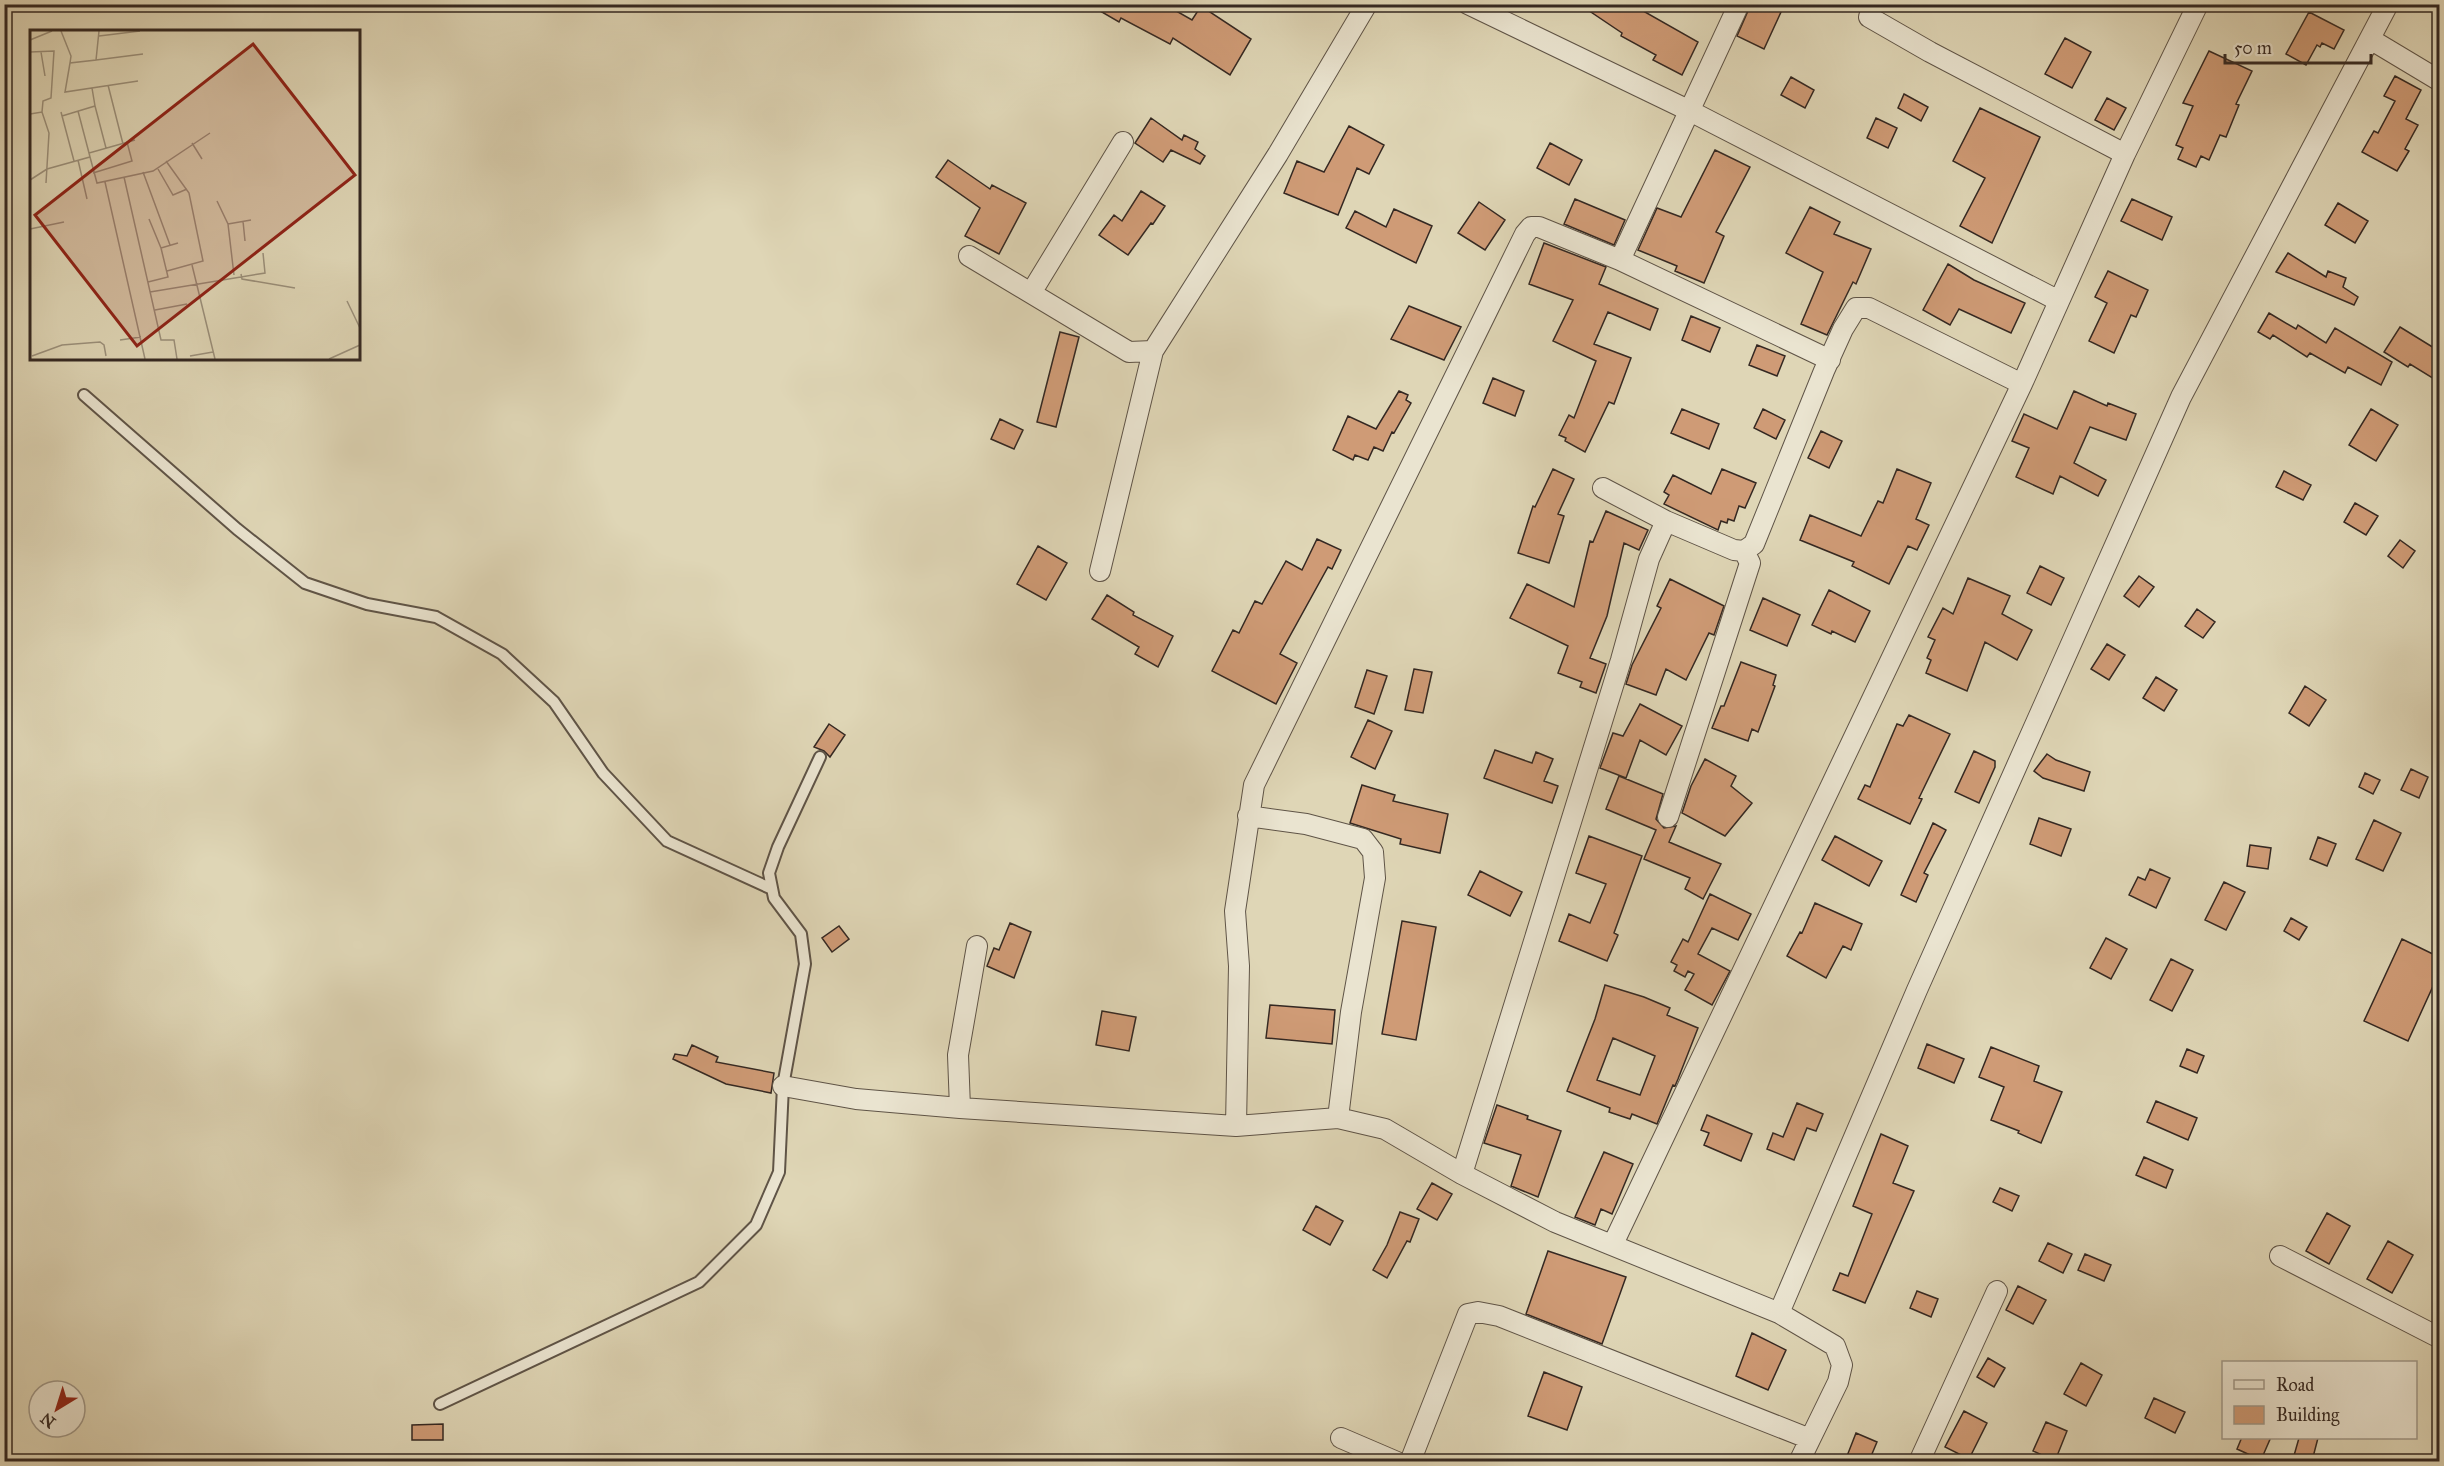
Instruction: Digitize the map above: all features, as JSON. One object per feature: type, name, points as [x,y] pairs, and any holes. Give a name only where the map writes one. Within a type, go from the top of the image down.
[{"type":"street","points":[[1100,571],[1153,351],[1278,154],[1367,4]]},
{"type":"street","points":[[1468,4],[1690,111],[2059,301]]},
{"type":"street","points":[[1620,260],[1739,4]]},
{"type":"street","points":[[1613,1244],[2022,384],[2125,154],[2198,4]]},
{"type":"street","points":[[1779,1313],[1917,990],[2181,397],[2388,4]]},
{"type":"street","points":[[1869,17],[1930,52],[2125,154]]},
{"type":"street","points":[[2370,39],[2439,81]]},
{"type":"street","points":[[1031,293],[1123,142]]},
{"type":"street","points":[[1236,1126],[1239,966],[1235,911],[1254,785],[1525,234],[1531,227],[1539,227],[1620,260],[1830,360]]},
{"type":"street","points":[[969,256],[1129,352],[1153,351]]},
{"type":"street","points":[[1603,488],[1666,521],[1734,550],[1744,551],[1754,544],[1843,329],[1856,308],[1869,308],[2022,384]]},
{"type":"street","points":[[1462,1174],[1614,683],[1648,560],[1666,521]]},
{"type":"street","points":[[1668,817],[1750,563],[1744,551]]},
{"type":"street","points":[[1248,816],[1306,824],[1363,839],[1373,852],[1375,878],[1351,1012],[1338,1118]]},
{"type":"street","points":[[960,1108],[958,1055],[977,946]]},
{"type":"street","points":[[783,1086],[856,1098],[960,1108],[1236,1126],[1338,1118],[1385,1129],[1462,1174],[1555,1222],[1779,1313],[1835,1346],[1842,1365],[1838,1383],[1799,1461]]},
{"type":"street","points":[[2280,1256],[2439,1338]]},
{"type":"street","points":[[1918,1461],[1997,1291]]},
{"type":"street","points":[[1410,1461],[1468,1314],[1478,1312],[1499,1316],[1810,1439]]},
{"type":"street","points":[[1341,1438],[1397,1461]]},
{"type":"lane","points":[[84,395],[237,529],[305,583],[367,604],[436,617],[502,654],[554,702],[603,773],[667,841],[772,889]]},
{"type":"lane","points":[[440,1404],[699,1282],[756,1225],[779,1172],[783,1086],[805,964],[801,934],[774,898],[770,873],[778,847],[820,757]]},
{"type":"building","points":[[1088,4],[1164,4],[1192,20],[1201,6],[1251,39],[1230,75],[1173,38],[1170,44],[1121,18],[1119,22]]},
{"type":"building","points":[[1579,4],[1631,4],[1698,42],[1682,75],[1653,60],[1656,55],[1621,36],[1622,33]]},
{"type":"building","points":[[1751,4],[1765,4],[1781,12],[1764,49],[1737,36]]},
{"type":"building","points":[[2309,12],[2344,30],[2334,49],[2322,43],[2320,47],[2317,45],[2306,65],[2286,54]]},
{"type":"building","points":[[2065,38],[2091,52],[2072,88],[2045,74]]},
{"type":"building","points":[[2209,51],[2252,71],[2236,104],[2239,105],[2226,137],[2220,135],[2209,160],[2201,156],[2196,167],[2178,159],[2183,148],[2176,145],[2193,106],[2183,103]]},
{"type":"building","points":[[2395,76],[2421,90],[2406,119],[2418,125],[2405,149],[2409,151],[2397,171],[2362,152],[2374,131],[2378,133],[2395,101],[2384,96]]},
{"type":"building","points":[[1791,77],[1814,90],[1805,108],[1781,95]]},
{"type":"building","points":[[1904,94],[1928,107],[1921,121],[1898,108]]},
{"type":"building","points":[[2107,98],[2126,108],[2114,130],[2095,120]]},
{"type":"building","points":[[1980,108],[2040,137],[1992,243],[1960,226],[1985,178],[1953,161]]},
{"type":"building","points":[[1151,118],[1182,140],[1184,135],[1198,142],[1195,149],[1205,156],[1200,164],[1171,150],[1163,162],[1135,143]]},
{"type":"building","points":[[1876,118],[1897,128],[1888,148],[1867,138]]},
{"type":"building","points":[[1349,126],[1384,145],[1369,174],[1357,168],[1338,215],[1284,193],[1297,161],[1324,172]]},
{"type":"building","points":[[1550,143],[1582,160],[1569,185],[1537,168]]},
{"type":"building","points":[[1715,150],[1750,167],[1716,232],[1724,236],[1704,283],[1675,271],[1677,266],[1638,250],[1657,208],[1681,217]]},
{"type":"building","points":[[948,160],[990,189],[992,185],[1026,203],[999,254],[965,236],[980,208],[936,177]]},
{"type":"building","points":[[1141,191],[1165,206],[1128,255],[1099,235],[1114,215],[1122,221]]},
{"type":"building","points":[[1575,199],[1625,220],[1614,245],[1564,224]]},
{"type":"building","points":[[2132,199],[2172,217],[2162,240],[2121,221]]},
{"type":"building","points":[[1479,202],[1505,220],[1485,250],[1458,233]]},
{"type":"building","points":[[2338,203],[2368,221],[2355,243],[2325,225]]},
{"type":"building","points":[[1810,207],[1840,222],[1834,234],[1871,249],[1856,284],[1853,282],[1827,335],[1801,324],[1823,272],[1786,253]]},
{"type":"building","points":[[1394,209],[1432,226],[1416,263],[1346,228],[1355,211],[1386,227]]},
{"type":"building","points":[[1544,243],[1606,267],[1599,284],[1658,309],[1650,330],[1608,312],[1594,344],[1631,358],[1614,404],[1609,402],[1585,452],[1559,435],[1569,415],[1574,418],[1596,361],[1553,341],[1573,300],[1529,284]]},
{"type":"building","points":[[2288,253],[2326,277],[2328,271],[2346,278],[2343,287],[2358,297],[2354,305],[2276,272]]},
{"type":"building","points":[[1948,264],[1974,280],[2025,303],[2011,333],[1959,309],[1950,325],[1923,310]]},
{"type":"building","points":[[2108,271],[2148,290],[2136,317],[2131,315],[2114,353],[2089,341],[2107,303],[2095,297]]},
{"type":"building","points":[[1409,306],[1461,327],[1444,360],[1391,339]]},
{"type":"building","points":[[2269,313],[2296,329],[2298,325],[2326,343],[2335,328],[2392,362],[2381,385],[2348,367],[2345,373],[2310,353],[2307,357],[2273,335],[2270,339],[2258,332]]},
{"type":"building","points":[[1691,316],[1720,328],[1710,352],[1682,340]]},
{"type":"building","points":[[2400,327],[2439,351],[2439,382],[2410,364],[2408,367],[2384,352]]},
{"type":"building","points":[[1060,332],[1079,337],[1056,427],[1037,422]]},
{"type":"building","points":[[1757,345],[1785,356],[1777,376],[1749,365]]},
{"type":"building","points":[[1493,378],[1524,391],[1515,416],[1483,403]]},
{"type":"building","points":[[1399,391],[1408,395],[1406,400],[1411,403],[1383,451],[1374,447],[1368,460],[1355,455],[1353,460],[1333,450],[1348,416],[1376,429]]},
{"type":"building","points":[[2074,391],[2107,406],[2108,403],[2136,414],[2126,440],[2090,427],[2074,463],[2106,480],[2098,496],[2060,476],[2053,494],[2016,477],[2029,448],[2012,441],[2024,414],[2057,429]]},
{"type":"building","points":[[1682,409],[1719,424],[1709,449],[1671,433]]},
{"type":"building","points":[[1763,409],[1785,420],[1776,439],[1754,428]]},
{"type":"building","points":[[2371,409],[2398,425],[2376,461],[2349,445]]},
{"type":"building","points":[[1000,419],[1023,430],[1014,449],[991,439]]},
{"type":"building","points":[[1821,431],[1842,441],[1829,468],[1808,458]]},
{"type":"building","points":[[1553,469],[1574,479],[1558,514],[1564,516],[1549,563],[1518,553],[1533,506],[1535,507]]},
{"type":"building","points":[[1722,469],[1756,483],[1745,508],[1739,506],[1734,521],[1728,519],[1727,523],[1721,521],[1718,530],[1664,504],[1669,495],[1664,492],[1673,475],[1711,494]]},
{"type":"building","points":[[1897,469],[1931,483],[1916,519],[1929,525],[1917,550],[1908,546],[1889,584],[1852,566],[1854,562],[1800,540],[1810,515],[1861,536],[1878,501],[1883,503]]},
{"type":"building","points":[[2284,471],[2311,485],[2303,500],[2276,487]]},
{"type":"building","points":[[2355,503],[2378,516],[2366,535],[2344,522]]},
{"type":"building","points":[[1606,511],[1648,530],[1639,550],[1624,543],[1607,616],[1590,658],[1606,664],[1596,693],[1580,687],[1582,682],[1558,673],[1568,646],[1510,618],[1527,584],[1574,607],[1590,541],[1593,542]]},
{"type":"building","points":[[1317,539],[1341,550],[1332,569],[1328,567],[1280,654],[1297,663],[1276,704],[1212,671],[1233,630],[1239,633],[1255,601],[1262,604],[1286,561],[1302,570]]},
{"type":"building","points":[[2400,540],[2415,551],[2403,568],[2388,556]]},
{"type":"building","points":[[1038,546],[1067,563],[1046,600],[1017,584]]},
{"type":"building","points":[[2040,566],[2064,578],[2051,605],[2027,593]]},
{"type":"building","points":[[2139,576],[2154,587],[2139,607],[2124,596]]},
{"type":"building","points":[[1968,578],[2010,596],[2002,614],[2032,630],[2017,660],[1985,642],[1967,691],[1926,673],[1931,660],[1927,658],[1935,640],[1928,637],[1943,608],[1953,614]]},
{"type":"building","points":[[1670,579],[1724,606],[1714,635],[1709,633],[1686,680],[1666,669],[1656,695],[1626,684],[1632,665],[1661,608],[1657,606]]},
{"type":"building","points":[[1829,590],[1870,611],[1855,642],[1812,625]]},
{"type":"building","points":[[1107,595],[1134,612],[1133,615],[1173,636],[1158,667],[1135,654],[1139,647],[1092,619]]},
{"type":"building","points":[[1763,598],[1800,615],[1787,646],[1750,630]]},
{"type":"building","points":[[2197,609],[2215,622],[2203,638],[2185,626]]},
{"type":"building","points":[[2107,644],[2125,655],[2109,680],[2091,669]]},
{"type":"building","points":[[1741,662],[1776,675],[1773,685],[1775,686],[1758,732],[1752,729],[1748,741],[1712,728],[1721,706],[1724,706]]},
{"type":"building","points":[[1414,669],[1432,672],[1423,713],[1405,710]]},
{"type":"building","points":[[1367,670],[1387,676],[1374,714],[1355,707]]},
{"type":"building","points":[[2156,677],[2177,690],[2164,711],[2143,698]]},
{"type":"building","points":[[2305,686],[2326,700],[2309,726],[2289,713]]},
{"type":"building","points":[[1640,704],[1682,726],[1666,755],[1640,740],[1626,778],[1600,768],[1613,733],[1623,736]]},
{"type":"building","points":[[1909,715],[1950,734],[1919,798],[1922,799],[1910,824],[1858,799],[1865,785],[1870,787],[1897,724],[1903,726]]},
{"type":"building","points":[[1368,720],[1392,731],[1375,769],[1351,757]]},
{"type":"building","points":[[829,724],[845,735],[830,757],[824,751],[814,747]]},
{"type":"building","points":[[1495,750],[1532,763],[1536,752],[1553,759],[1544,781],[1558,786],[1552,803],[1484,778]]},
{"type":"building","points":[[1974,751],[1995,761],[1995,767],[1979,803],[1955,792]]},
{"type":"building","points":[[2047,754],[2056,760],[2090,772],[2084,791],[2043,778],[2034,771]]},
{"type":"building","points":[[1705,759],[1736,776],[1731,786],[1752,803],[1725,836],[1682,813],[1691,786]]},
{"type":"building","points":[[2411,769],[2428,777],[2419,798],[2401,790]]},
{"type":"building","points":[[2365,773],[2380,780],[2373,794],[2359,787]]},
{"type":"building","points":[[1619,776],[1663,794],[1656,819],[1664,828],[1676,826],[1669,842],[1721,864],[1703,899],[1685,889],[1690,878],[1644,859],[1656,830],[1606,809]]},
{"type":"building","points":[[1362,785],[1395,795],[1393,801],[1448,814],[1440,853],[1400,844],[1401,839],[1350,823]]},
{"type":"building","points":[[2039,818],[2071,829],[2061,856],[2030,844]]},
{"type":"building","points":[[2374,820],[2401,833],[2383,871],[2356,859]]},
{"type":"building","points":[[1933,823],[1946,830],[1924,873],[1928,875],[1916,902],[1901,895]]},
{"type":"building","points":[[1589,836],[1642,856],[1614,933],[1618,935],[1607,961],[1559,941],[1569,914],[1590,923],[1606,884],[1576,873]]},
{"type":"building","points":[[1835,836],[1882,861],[1869,886],[1822,860]]},
{"type":"building","points":[[2318,837],[2336,844],[2327,866],[2310,859]]},
{"type":"building","points":[[2250,845],[2271,848],[2268,869],[2247,866]]},
{"type":"building","points":[[2150,869],[2170,878],[2156,908],[2129,895],[2138,877],[2145,880]]},
{"type":"building","points":[[1480,871],[1522,892],[1510,916],[1468,895]]},
{"type":"building","points":[[2224,882],[2245,892],[2226,930],[2205,920]]},
{"type":"building","points":[[1710,894],[1751,914],[1738,940],[1712,928],[1698,954],[1730,971],[1712,1005],[1685,990],[1694,974],[1688,971],[1685,977],[1674,971],[1677,965],[1671,962],[1683,939],[1688,942]]},
{"type":"building","points":[[1815,903],[1862,924],[1851,950],[1843,946],[1826,978],[1787,956],[1800,932],[1802,933]]},
{"type":"building","points":[[2291,918],[2307,927],[2299,940],[2284,931]]},
{"type":"building","points":[[1402,921],[1436,927],[1416,1040],[1382,1034]]},
{"type":"building","points":[[1010,923],[1031,932],[1014,978],[987,966],[994,948],[999,950]]},
{"type":"building","points":[[839,926],[849,939],[832,952],[822,938]]},
{"type":"building","points":[[2106,938],[2127,949],[2111,979],[2090,968]]},
{"type":"building","points":[[2402,939],[2439,957],[2439,973],[2408,1041],[2364,1021]]},
{"type":"building","points":[[2171,959],[2193,970],[2172,1011],[2150,1000]]},
{"type":"building","points":[[1605,985],[1670,1008],[1667,1015],[1698,1028],[1657,1124],[1632,1114],[1630,1119],[1609,1112],[1610,1108],[1567,1091],[1595,1019]],"holes":[[[1613,1038],[1655,1056],[1640,1095],[1597,1080]]]},
{"type":"building","points":[[1270,1005],[1335,1010],[1332,1044],[1266,1038]]},
{"type":"building","points":[[1102,1011],[1136,1017],[1129,1051],[1096,1045]]},
{"type":"building","points":[[1927,1044],[1964,1059],[1954,1083],[1918,1068]]},
{"type":"building","points":[[692,1045],[718,1057],[716,1062],[774,1073],[771,1093],[726,1084],[673,1059],[675,1054],[687,1056]]},
{"type":"building","points":[[1991,1047],[2039,1066],[2034,1081],[2062,1092],[2041,1143],[1991,1120],[2004,1087],[1979,1077]]},
{"type":"building","points":[[2187,1049],[2204,1056],[2197,1073],[2180,1066]]},
{"type":"building","points":[[2156,1101],[2197,1118],[2188,1140],[2147,1122]]},
{"type":"building","points":[[1797,1103],[1823,1114],[1816,1131],[1807,1128],[1794,1160],[1767,1149],[1773,1133],[1783,1137]]},
{"type":"building","points":[[1497,1105],[1561,1131],[1538,1197],[1511,1186],[1521,1155],[1484,1143]]},
{"type":"building","points":[[1707,1115],[1752,1134],[1741,1161],[1704,1145],[1709,1133],[1701,1130]]},
{"type":"building","points":[[1881,1134],[1908,1146],[1893,1183],[1914,1191],[1865,1303],[1833,1290],[1840,1273],[1848,1276],[1872,1214],[1853,1206]]},
{"type":"building","points":[[1604,1152],[1633,1164],[1612,1214],[1601,1209],[1595,1225],[1575,1217]]},
{"type":"building","points":[[2144,1157],[2173,1170],[2166,1188],[2136,1175]]},
{"type":"building","points":[[1432,1183],[1452,1194],[1437,1220],[1417,1209]]},
{"type":"building","points":[[2000,1188],[2019,1196],[2012,1211],[1993,1202]]},
{"type":"building","points":[[1316,1206],[1343,1221],[1330,1245],[1303,1230]]},
{"type":"building","points":[[1400,1212],[1419,1219],[1410,1242],[1407,1241],[1387,1278],[1373,1270],[1387,1245]]},
{"type":"building","points":[[2327,1213],[2350,1226],[2329,1264],[2306,1251]]},
{"type":"building","points":[[2388,1241],[2413,1255],[2392,1293],[2367,1279]]},
{"type":"building","points":[[2048,1243],[2072,1254],[2063,1273],[2039,1261]]},
{"type":"building","points":[[1548,1251],[1626,1277],[1602,1344],[1526,1314]]},
{"type":"building","points":[[2085,1254],[2111,1265],[2104,1281],[2078,1270]]},
{"type":"building","points":[[2018,1286],[2046,1300],[2033,1324],[2006,1310]]},
{"type":"building","points":[[1917,1291],[1938,1299],[1931,1317],[1910,1308]]},
{"type":"building","points":[[1752,1333],[1786,1350],[1768,1390],[1736,1376]]},
{"type":"building","points":[[1988,1358],[2005,1368],[1994,1387],[1977,1377]]},
{"type":"building","points":[[2081,1363],[2102,1375],[2086,1406],[2064,1394]]},
{"type":"building","points":[[1544,1372],[1582,1387],[1567,1430],[1528,1416]]},
{"type":"building","points":[[2154,1398],[2185,1412],[2175,1433],[2145,1418]]},
{"type":"building","points":[[1964,1411],[1987,1423],[1969,1459],[1945,1447]]},
{"type":"building","points":[[2046,1422],[2067,1431],[2055,1461],[2033,1451]]},
{"type":"building","points":[[443,1424],[443,1440],[412,1440],[412,1425]]},
{"type":"building","points":[[1856,1433],[1877,1442],[1869,1461],[1847,1456]]},
{"type":"building","points":[[2241,1439],[2270,1439],[2261,1460],[2237,1449]]},
{"type":"building","points":[[2299,1439],[2318,1439],[2312,1461],[2293,1459]]}]
